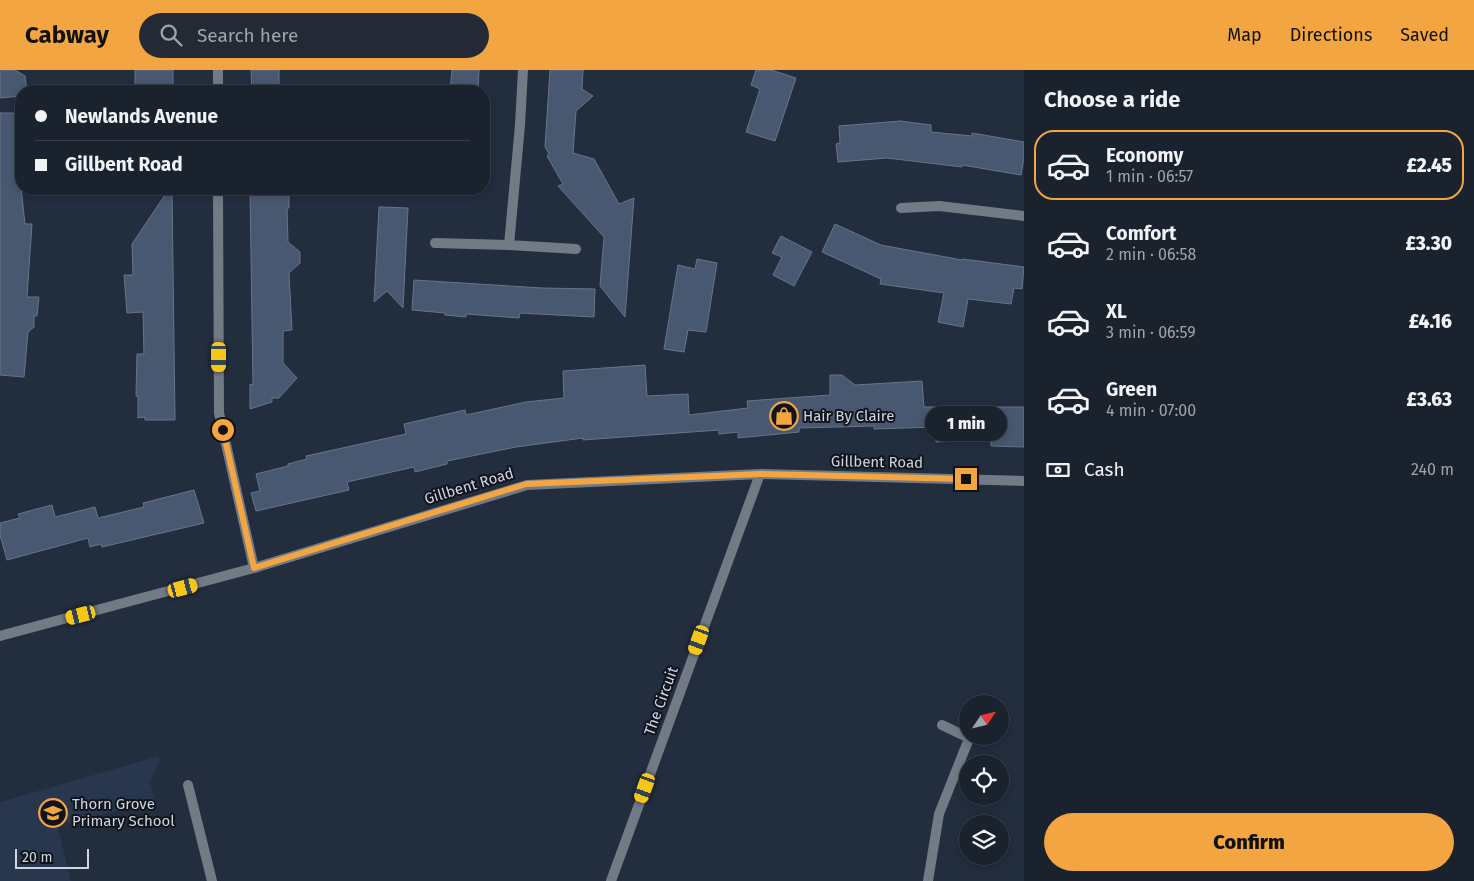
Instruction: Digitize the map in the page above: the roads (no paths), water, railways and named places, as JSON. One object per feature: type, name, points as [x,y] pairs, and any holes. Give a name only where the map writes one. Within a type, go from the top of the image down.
[{"type":"street","points":[[218,70],[218,85]]},
{"type":"street","points":[[508,244],[520,125],[523,70]]},
{"type":"street","points":[[218,195],[219,413],[254,568]]},
{"type":"street","points":[[901,208],[939,206],[1024,216]]},
{"type":"street","points":[[435,243],[508,244],[576,249]]},
{"type":"street","name":"Gillbent Road","points":[[0,636],[254,568],[526,484],[760,474],[1024,481]]},
{"type":"street","name":"The Circuit","points":[[611,881],[760,474]]},
{"type":"street","points":[[942,725],[959,732]]},
{"type":"street","points":[[928,881],[939,814],[967,745]]},
{"type":"street","points":[[188,785],[212,881]]},
{"type":"place","name":"Hair By Claire","points":[[784,416]]},
{"type":"place","name":"Thorn Grove Primary School","points":[[53,813]]}]
